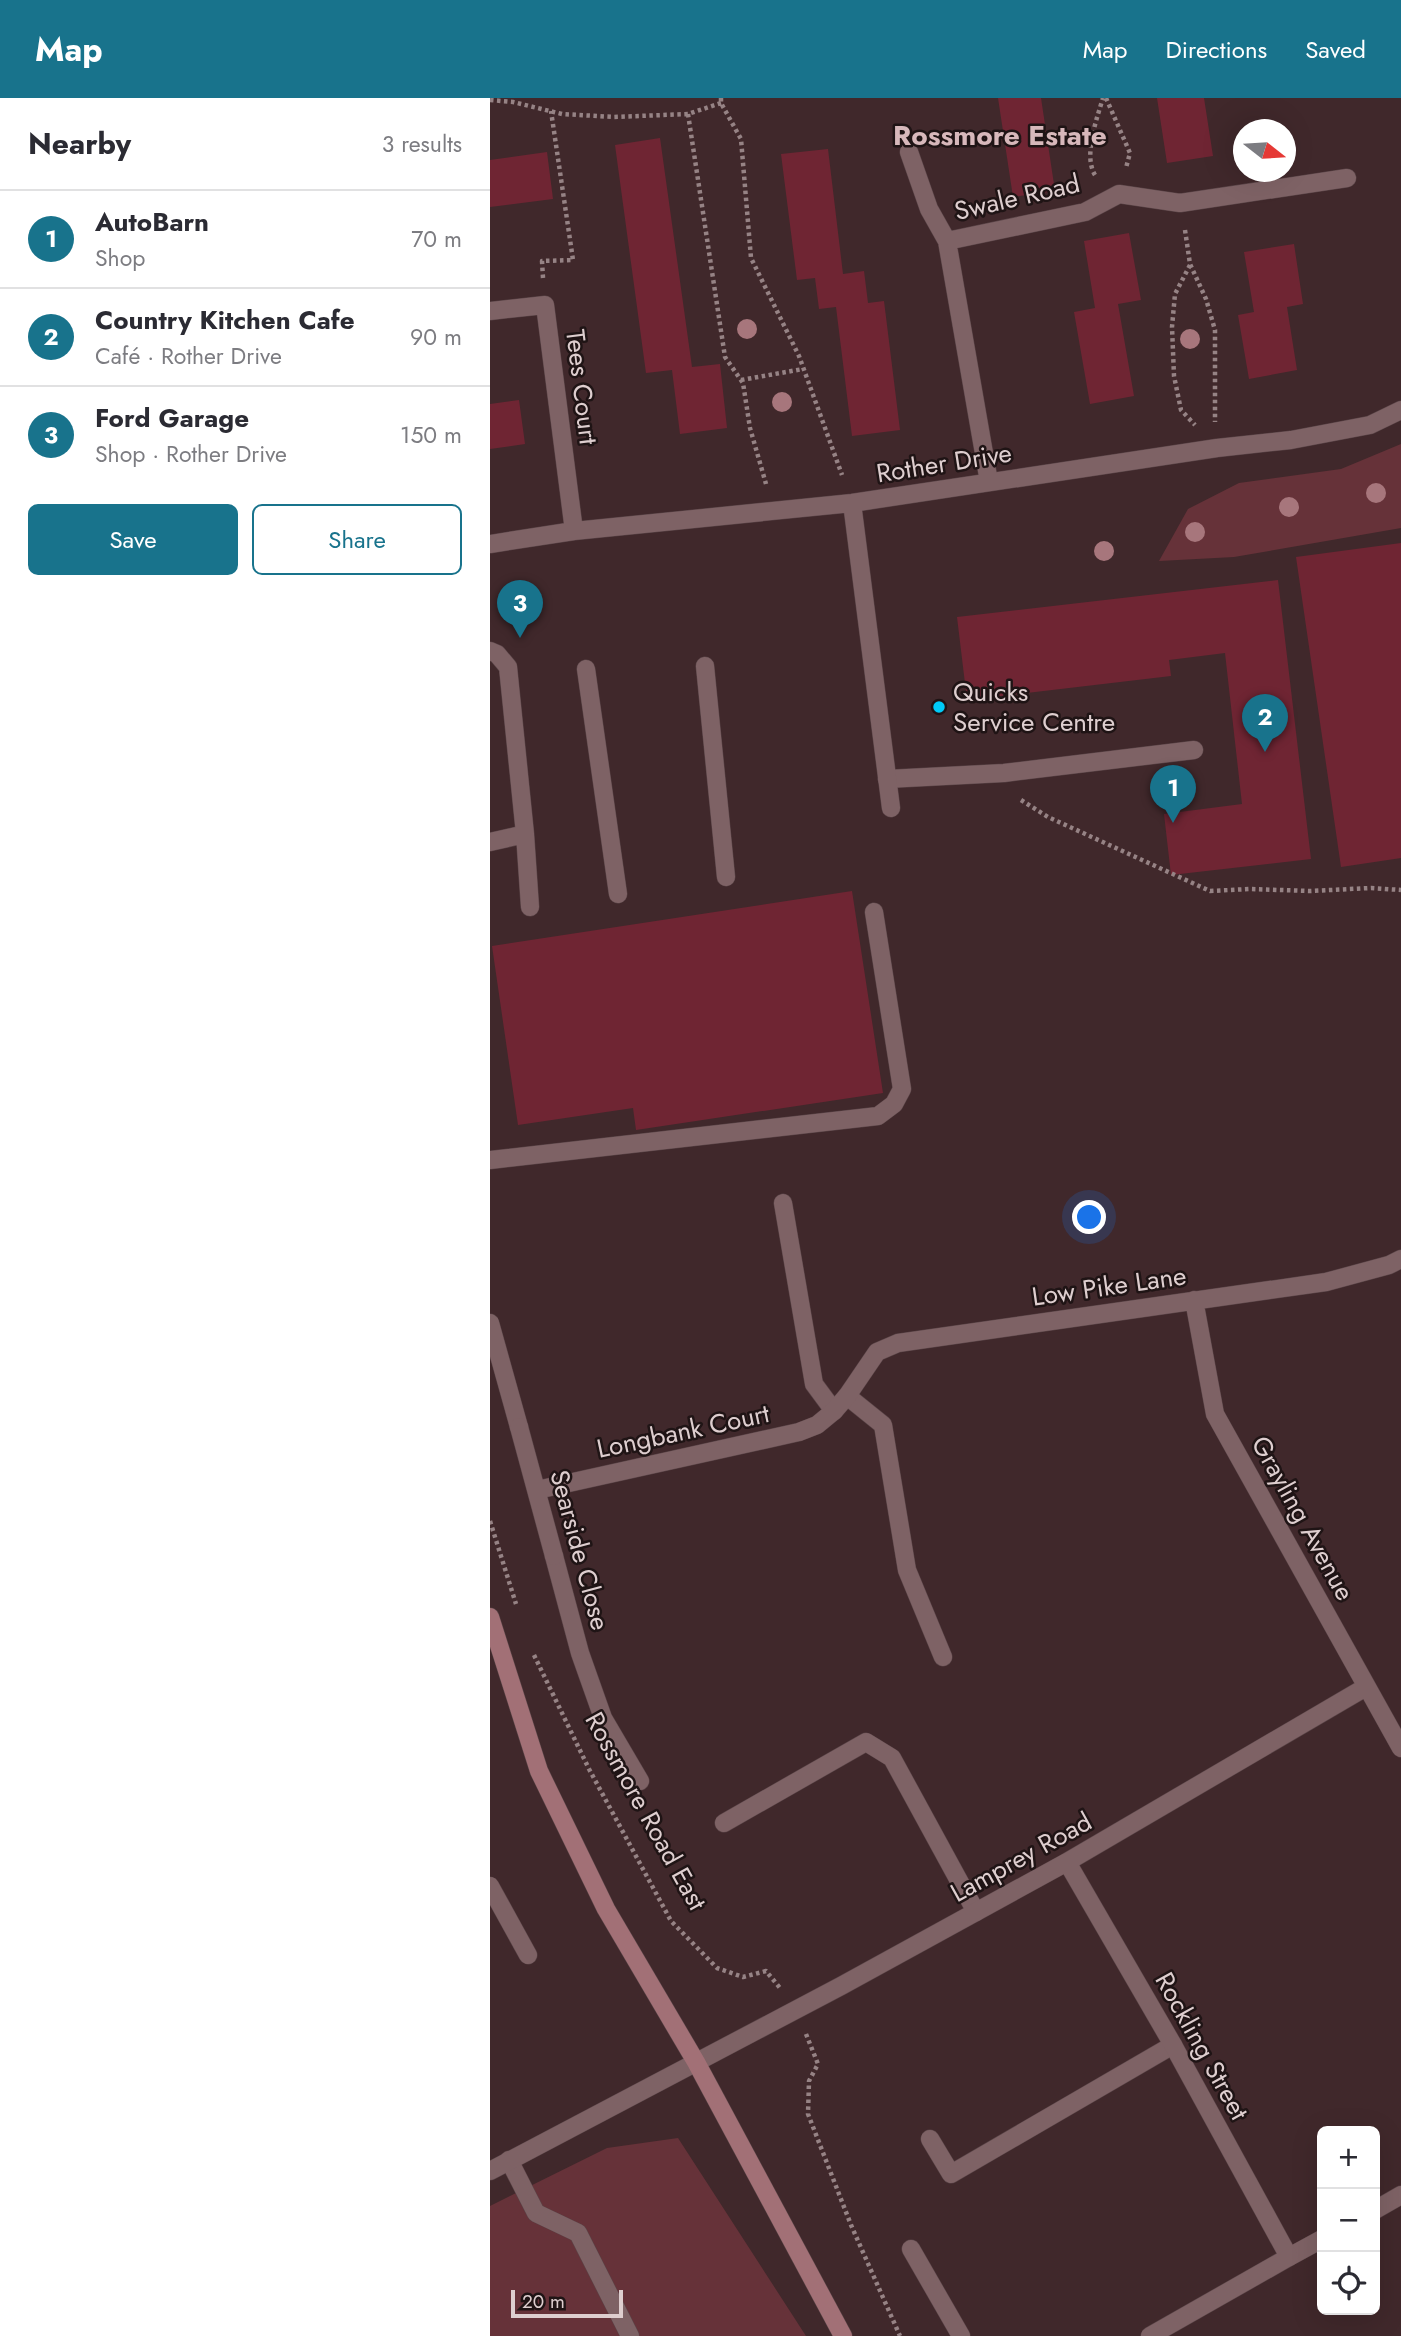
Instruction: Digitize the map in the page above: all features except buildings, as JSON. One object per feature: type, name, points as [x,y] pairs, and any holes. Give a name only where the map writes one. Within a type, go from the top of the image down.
[{"type":"main road","points":[[490,1617],[538,1771],[606,1909],[696,2062],[843,2336]]},
{"type":"street","name":"Swale Road","points":[[909,152],[929,209],[947,241],[989,482]]},
{"type":"street","name":"Swale Road","points":[[947,241],[1085,212],[1114,197],[1180,203],[1347,178]]},
{"type":"street","name":"Tees Court","points":[[490,311],[545,305],[574,531]]},
{"type":"street","name":"Rother Drive","points":[[490,544],[574,531],[852,503],[1217,448],[1291,440],[1370,425],[1401,410]]},
{"type":"street","points":[[852,503],[891,808]]},
{"type":"street","points":[[490,651],[508,667],[530,907]]},
{"type":"street","points":[[705,666],[726,877]]},
{"type":"street","points":[[586,669],[618,894]]},
{"type":"street","points":[[887,779],[1003,773],[1195,750]]},
{"type":"street","points":[[490,842],[525,834]]},
{"type":"street","points":[[490,1160],[878,1116],[894,1104],[902,1089],[874,912]]},
{"type":"street","points":[[783,1203],[814,1384],[834,1411]]},
{"type":"street","name":"Low Pike Lane","points":[[847,1396],[877,1352],[898,1343],[1326,1282],[1389,1265],[1401,1259]]},
{"type":"street","name":"Grayling Avenue","points":[[1194,1300],[1215,1414],[1401,1748]]},
{"type":"street","name":"Searside Close","points":[[490,1323],[580,1653],[603,1718],[640,1781]]},
{"type":"street","points":[[847,1396],[883,1425],[907,1570],[943,1657]]},
{"type":"street","name":"Longbank Court","points":[[537,1490],[799,1432],[817,1425],[847,1396]]},
{"type":"street","name":"Lamprey Road","points":[[490,2171],[1068,1863],[1366,1687]]},
{"type":"street","points":[[724,1823],[866,1742],[892,1758],[976,1912]]},
{"type":"street","name":"Rockling Street","points":[[1068,1863],[1173,2045],[1289,2257]]},
{"type":"street","points":[[490,1886],[528,1955]]},
{"type":"street","points":[[930,2139],[951,2174],[1173,2045]]},
{"type":"street","points":[[509,2160],[536,2213],[578,2234],[630,2336]]},
{"type":"street","points":[[1380,2207],[1401,2195]]},
{"type":"street","points":[[1150,2336],[1317,2242]]},
{"type":"street","points":[[911,2249],[961,2336]]},
{"type":"path","points":[[1104,98],[1130,153],[1114,197]]},
{"type":"path","points":[[1104,98],[1091,138],[1091,169],[1114,197]]},
{"type":"path","points":[[490,100],[513,102],[562,114],[614,117],[688,114],[721,101],[741,139],[751,258],[803,369],[852,503]]},
{"type":"path","points":[[545,305],[542,261],[573,260],[551,111]]},
{"type":"path","points":[[688,114],[725,357],[741,380],[750,428],[774,511]]},
{"type":"path","points":[[1180,203],[1190,264],[1206,299],[1215,330],[1213,395],[1217,448]]},
{"type":"path","points":[[1190,264],[1175,294],[1172,327],[1174,376],[1181,410],[1217,448]]},
{"type":"path","points":[[741,380],[803,369]]},
{"type":"path","points":[[1020,799],[1048,817],[1210,891],[1250,888],[1310,891],[1371,888],[1401,890]]},
{"type":"path","points":[[490,1521],[517,1607]]},
{"type":"path","name":"Rossmore Road East","points":[[529,1644],[589,1769],[671,1922],[717,1968],[743,1977],[766,1970],[796,2009],[818,2064],[809,2081],[808,2114],[851,2225],[900,2336]]},
{"type":"shaded area","points":[[1401,444],[1401,528],[1234,557],[1159,561],[1188,509],[1239,483],[1341,469]]},
{"type":"shaded area","points":[[678,2138],[806,2336],[490,2336],[490,2206],[607,2148]]},
{"type":"place","name":"Ford Garage","points":[[520,638]]},
{"type":"place","name":"Quicks Service Centre","points":[[939,707]]},
{"type":"place","name":"Country Kitchen Cafe","points":[[1265,752]]},
{"type":"place","name":"AutoBarn","points":[[1173,823]]},
{"type":"district","name":"Rossmore Estate","points":[[1000,135]]}]
